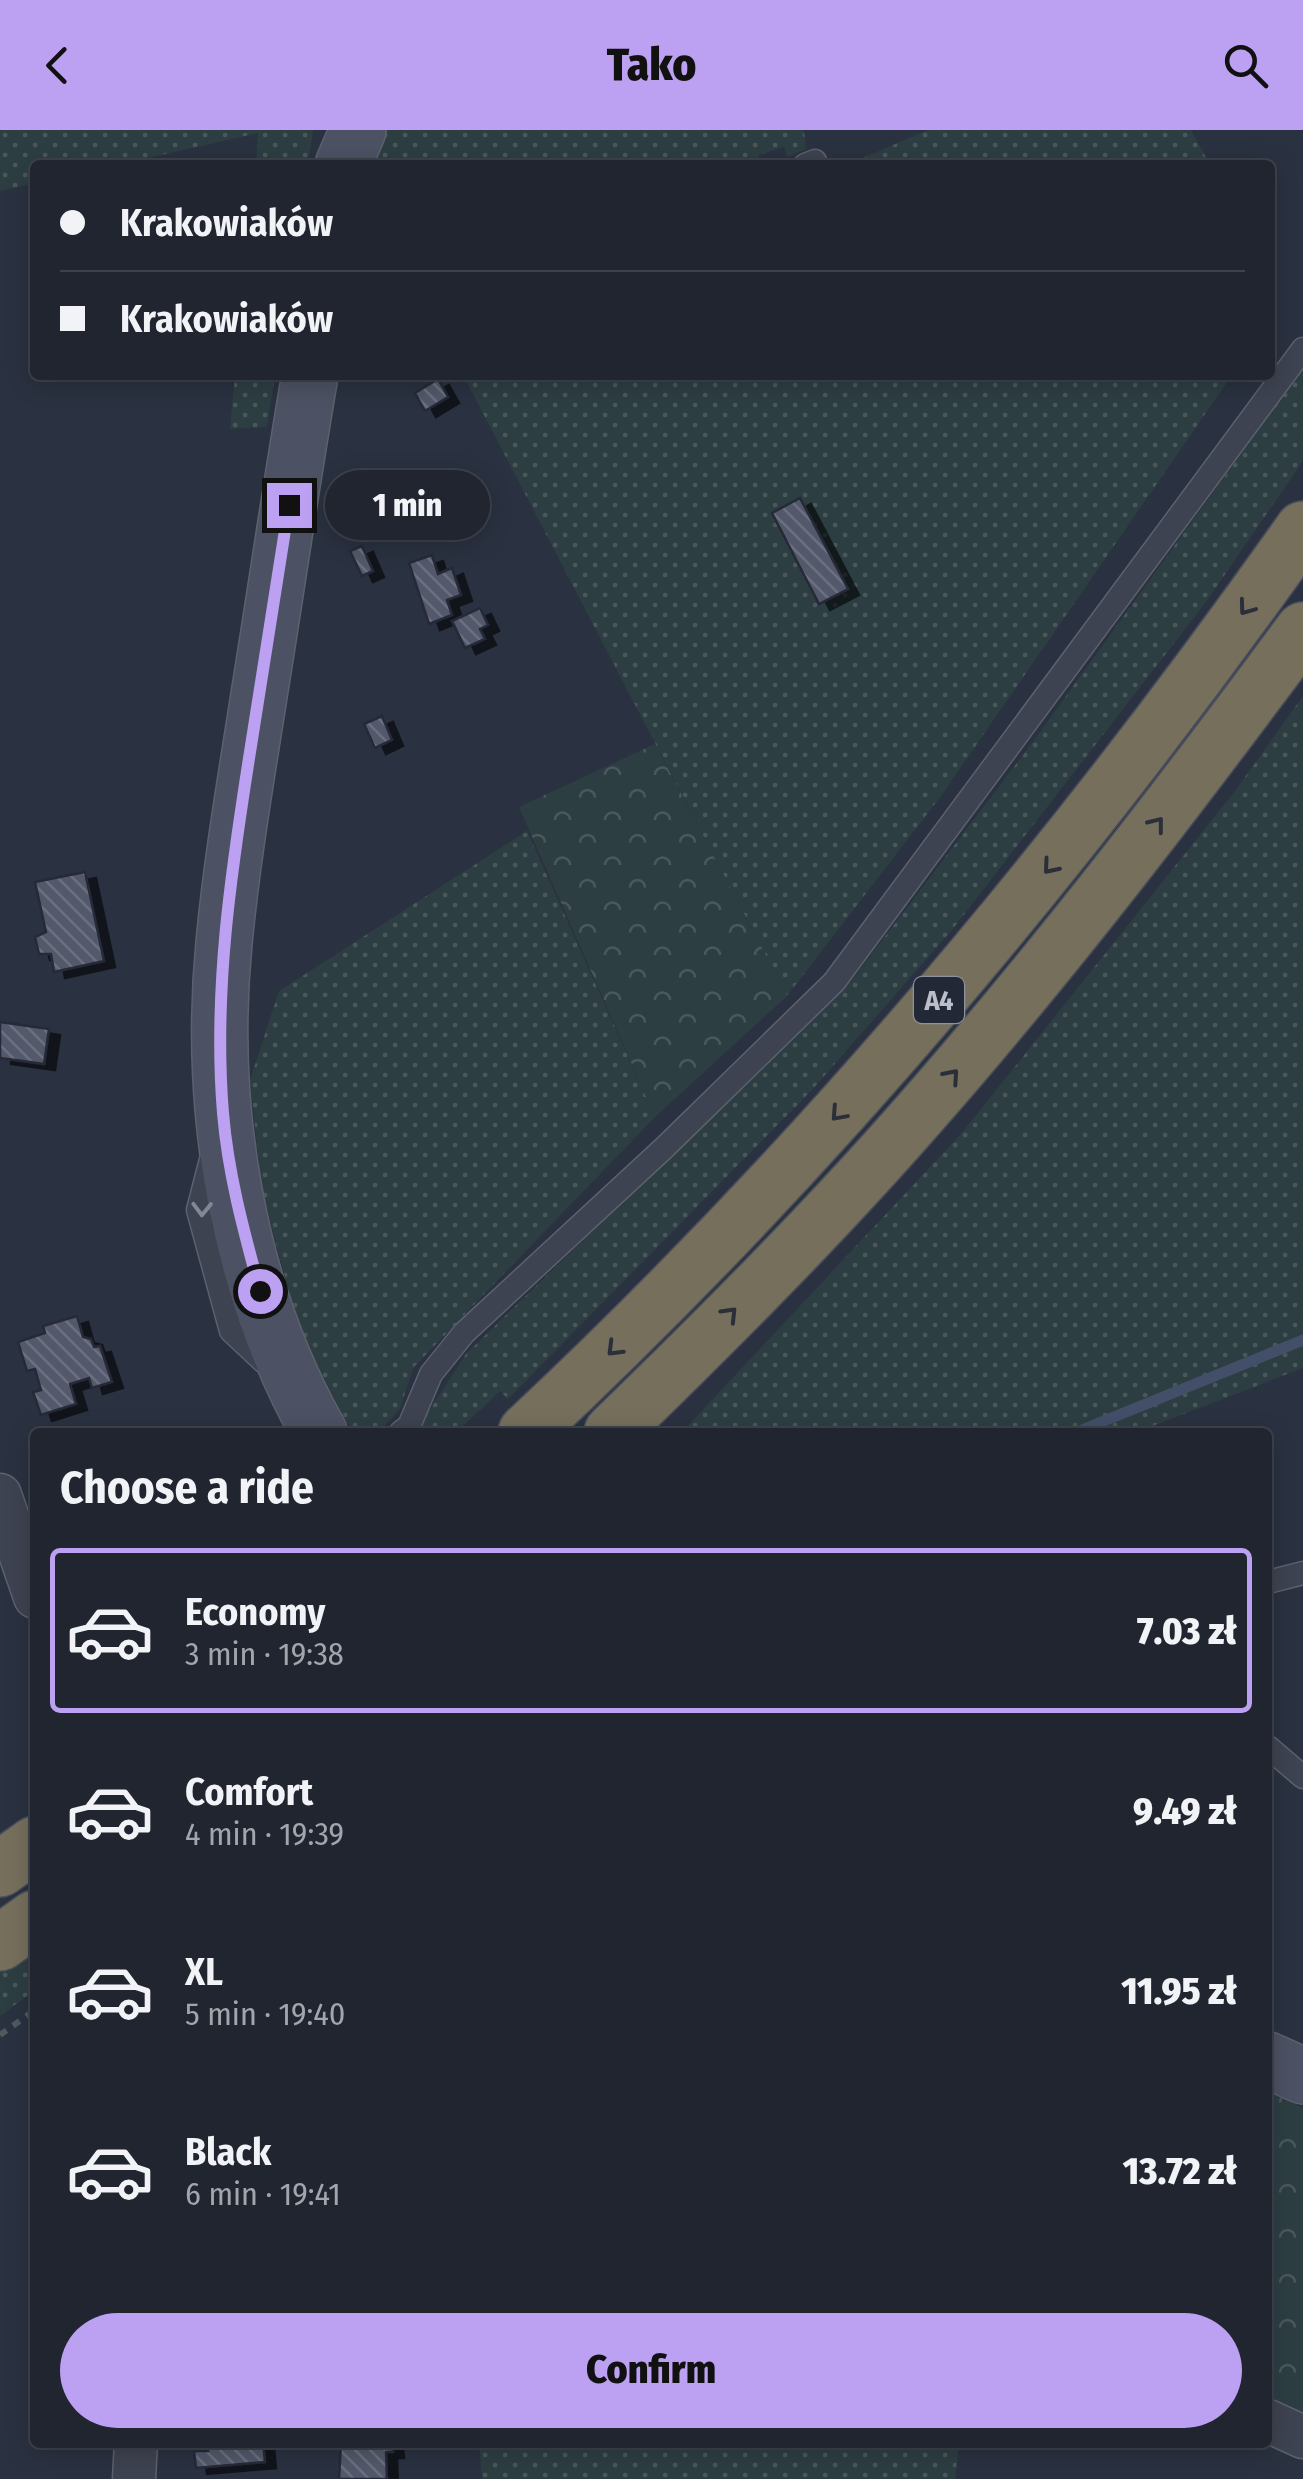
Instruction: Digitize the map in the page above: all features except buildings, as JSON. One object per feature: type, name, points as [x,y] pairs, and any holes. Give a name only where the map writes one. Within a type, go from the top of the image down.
[{"type":"highway","name":"A4","points":[[531,1428],[704,1256],[834,1119],[947,991],[1160,726],[1303,528]]},
{"type":"highway","name":"A4","points":[[616,1428],[925,1108],[1114,878],[1303,630]]},
{"type":"highway","points":[[0,1870],[30,1848]]},
{"type":"highway","points":[[0,1943],[30,1922]]},
{"type":"main road","points":[[342,130],[343,160]]},
{"type":"main road","points":[[345,160],[358,130]]},
{"type":"main road","points":[[309,380],[239,820],[224,943],[220,1055],[223,1115],[245,1237],[288,1372],[317,1428]]},
{"type":"main road","points":[[1272,2062],[1303,2076]]},
{"type":"street","points":[[0,1495],[30,1584]]},
{"type":"street","points":[[1272,2423],[1303,2437]]},
{"type":"street","points":[[134,2479],[136,2448]]},
{"type":"lane","points":[[406,1428],[431,1374],[464,1333],[664,1148],[834,982],[1303,349]]},
{"type":"lane","points":[[1272,1581],[1303,1573]]},
{"type":"lane","points":[[1272,1751],[1303,1778]]},
{"type":"path","points":[[0,2035],[30,2014]]},
{"type":"green space","points":[[0,130],[313,130],[309,160],[256,160],[258,133],[139,160],[30,160],[30,184],[0,191]]},
{"type":"green space","points":[[382,130],[804,130],[806,149],[788,157],[784,147],[759,155],[758,160],[374,160]]},
{"type":"green space","points":[[928,130],[1191,130],[1207,160],[858,160]]},
{"type":"green space","points":[[1303,368],[1303,461],[1206,602],[952,930],[811,1091],[508,1399],[500,1391],[461,1428],[418,1428],[466,1354],[852,980],[1032,743]]},
{"type":"green space","points":[[235,380],[274,380],[267,427],[230,429]]},
{"type":"green space","points":[[466,380],[1229,380],[941,796],[787,996]]},
{"type":"green space","points":[[1303,696],[1303,1368],[1147,1428],[686,1428],[961,1134],[1235,791]]},
{"type":"green space","points":[[655,744],[787,996],[655,1117],[519,807]]},
{"type":"green space","points":[[527,831],[655,1117],[413,1368],[400,1409],[383,1428],[350,1428],[299,1329],[262,1191],[250,1080],[279,991]]},
{"type":"green space","points":[[30,1951],[30,1994],[0,2016],[0,1972]]},
{"type":"green space","points":[[1272,2094],[1303,2108],[1303,2424],[1272,2410]]},
{"type":"green space","points":[[479,2448],[958,2448],[955,2479],[482,2479]]},
{"type":"waterway","points":[[1087,1428],[1303,1340]]},
{"type":"route","points":[[260,1291],[231,1172],[223,1115],[220,996],[239,820],[289,505]]}]
